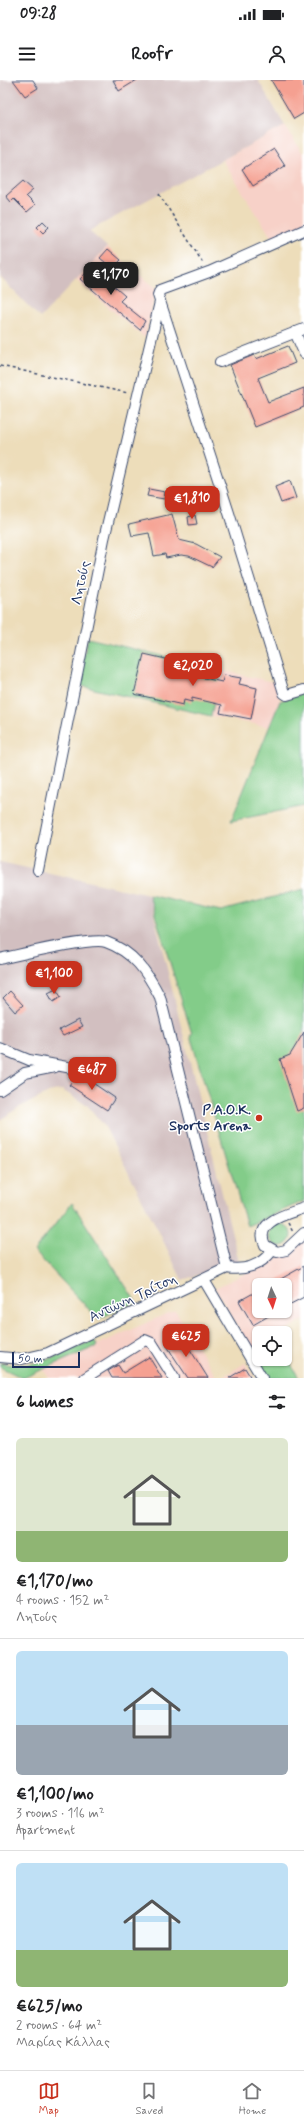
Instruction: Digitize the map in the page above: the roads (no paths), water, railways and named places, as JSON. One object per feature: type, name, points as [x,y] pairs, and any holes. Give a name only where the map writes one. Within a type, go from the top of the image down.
[{"type":"street","name":"Λητούς","points":[[38,870],[104,539],[160,302],[158,295],[160,290],[209,272],[304,230]]},
{"type":"street","points":[[160,302],[229,513],[284,693],[287,695],[304,690]]},
{"type":"street","points":[[220,362],[300,331],[304,353]]},
{"type":"street","points":[[0,960],[38,950],[104,941],[130,955],[148,973],[160,997],[227,1268]]},
{"type":"street","points":[[0,1048],[29,1060],[68,1067],[25,1072],[0,1090]]},
{"type":"street","points":[[272,1251],[265,1245],[262,1236],[265,1227],[271,1221],[304,1208]]},
{"type":"street","name":"Αντώνη Τρίτση","points":[[0,1357],[22,1359],[48,1353],[227,1268],[239,1270],[252,1266],[266,1258],[272,1251],[281,1251],[297,1240]]},
{"type":"street","points":[[204,1280],[262,1378]]},
{"type":"street","points":[[85,1378],[145,1340],[152,1343],[174,1378]]},
{"type":"place","name":"P.A.O.K. Sports Arena","points":[[259,1118]]}]
